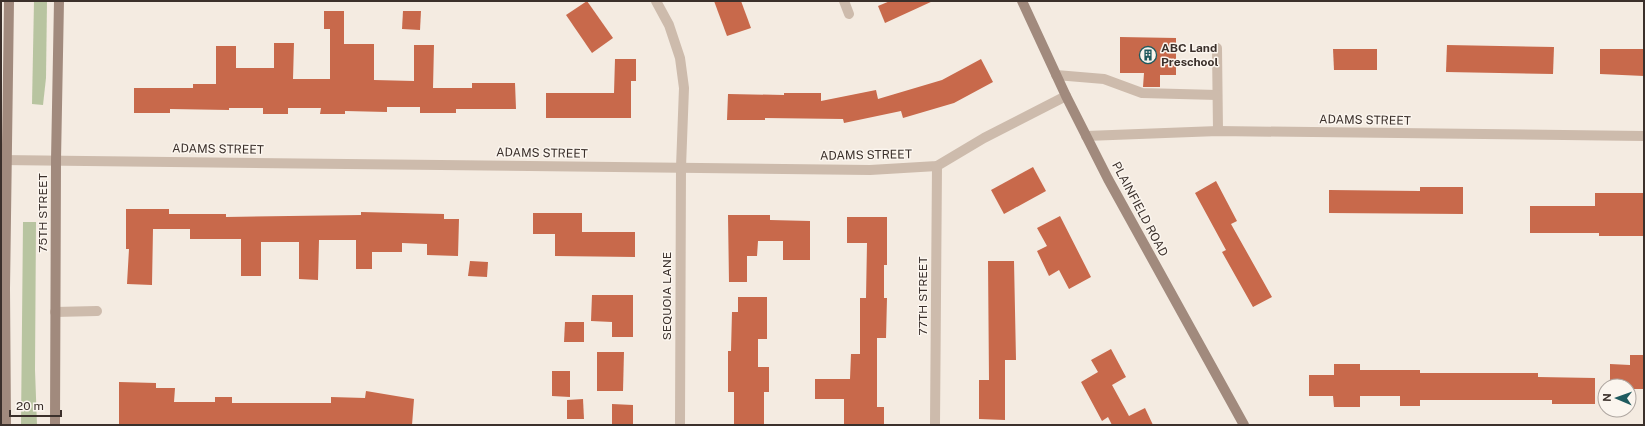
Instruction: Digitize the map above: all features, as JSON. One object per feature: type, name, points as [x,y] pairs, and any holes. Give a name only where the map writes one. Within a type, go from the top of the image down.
[{"type":"main road","points":[[6,425],[3,291],[4,160],[9,1]]},
{"type":"main road","name":"75TH STREET","points":[[54,425],[59,1]]},
{"type":"main road","name":"PLAINFIELD ROAD","points":[[1022,1],[1086,136],[1244,425]]},
{"type":"street","name":"SEQUOIA LANE","points":[[656,1],[669,24],[680,58],[684,88],[681,167],[680,425]]},
{"type":"street","points":[[844,1],[849,14]]},
{"type":"street","points":[[1217,48],[1218,132]]},
{"type":"street","points":[[1056,75],[1104,79],[1142,93],[1217,95]]},
{"type":"street","name":"ADAMS STREET","points":[[4,160],[870,170],[937,166],[984,138],[1066,96]]},
{"type":"street","name":"ADAMS STREET","points":[[1086,136],[1218,132],[1644,136]]},
{"type":"street","name":"77TH STREET","points":[[935,425],[937,166]]},
{"type":"street","points":[[55,312],[97,311]]},
{"type":"green space","points":[[34,1],[47,1],[46,78],[43,105],[32,104]]},
{"type":"green space","points":[[23,222],[36,222],[35,370],[37,425],[21,425]]},
{"type":"building","points":[[587,1],[613,38],[592,53],[566,15]]},
{"type":"building","points":[[714,1],[741,1],[751,28],[727,36]]},
{"type":"building","points":[[890,1],[933,1],[885,23],[878,6]]},
{"type":"building","points":[[324,11],[344,11],[344,44],[374,44],[374,80],[414,81],[414,45],[434,45],[433,88],[472,88],[472,83],[515,83],[516,109],[456,109],[456,113],[420,113],[420,107],[387,107],[387,112],[345,111],[345,114],[320,114],[321,108],[288,108],[288,114],[263,114],[263,108],[229,108],[229,110],[170,109],[170,113],[134,113],[134,88],[193,88],[193,84],[216,84],[216,46],[236,46],[236,68],[274,68],[274,43],[294,43],[293,79],[330,79],[330,29],[324,29]]},
{"type":"building","points":[[403,11],[421,11],[420,30],[402,29]]},
{"type":"building","name":"ABC Land Preschool","points":[[1120,37],[1176,38],[1176,75],[1160,75],[1160,87],[1143,87],[1144,73],[1120,73]]},
{"type":"building","points":[[1447,45],[1554,47],[1553,74],[1446,72]]},
{"type":"building","points":[[1333,49],[1377,49],[1377,70],[1334,70]]},
{"type":"building","points":[[1600,49],[1644,49],[1644,76],[1600,74]]},
{"type":"building","points":[[615,59],[636,59],[636,81],[631,81],[631,118],[546,118],[546,93],[614,93]]},
{"type":"building","points":[[981,59],[993,82],[954,103],[903,118],[901,111],[844,123],[843,119],[765,118],[765,120],[727,120],[728,94],[784,95],[784,93],[821,93],[821,101],[876,90],[878,99],[942,80]]},
{"type":"building","points":[[1033,167],[1046,191],[1004,214],[991,190]]},
{"type":"building","points":[[1216,181],[1237,221],[1231,224],[1272,297],[1253,307],[1222,252],[1226,250],[1195,193]]},
{"type":"building","points":[[1420,187],[1463,187],[1463,214],[1329,213],[1329,190],[1420,191]]},
{"type":"building","points":[[1595,193],[1644,193],[1644,236],[1599,236],[1599,233],[1530,233],[1530,206],[1595,206]]},
{"type":"building","points":[[126,209],[169,209],[169,214],[226,214],[226,217],[361,215],[361,212],[444,214],[444,219],[459,219],[458,256],[427,255],[427,244],[402,243],[402,252],[372,252],[372,269],[356,269],[356,240],[319,240],[318,280],[299,279],[299,242],[261,242],[261,276],[241,276],[241,239],[190,239],[190,229],[153,229],[152,285],[127,284],[129,249],[126,249]]},
{"type":"building","points":[[533,213],[582,213],[582,232],[635,232],[635,257],[555,256],[555,234],[533,234]]},
{"type":"building","points":[[728,215],[770,215],[770,220],[810,221],[810,260],[783,260],[783,241],[758,241],[757,256],[747,256],[747,282],[729,282]]},
{"type":"building","points":[[1060,216],[1091,277],[1069,289],[1059,270],[1049,276],[1037,251],[1047,246],[1037,228]]},
{"type":"building","points":[[847,217],[887,217],[887,265],[884,265],[884,298],[887,298],[886,338],[877,338],[877,407],[884,407],[884,425],[844,425],[844,399],[815,399],[815,379],[850,379],[851,354],[860,354],[860,298],[866,298],[867,243],[847,243]]},
{"type":"building","points":[[470,261],[488,262],[487,277],[468,276]]},
{"type":"building","points":[[988,261],[1014,261],[1016,360],[1005,360],[1005,420],[979,419],[979,380],[989,380]]},
{"type":"building","points":[[592,295],[633,295],[633,337],[612,337],[612,322],[591,321]]},
{"type":"building","points":[[738,297],[767,297],[767,339],[758,339],[758,367],[769,367],[769,392],[764,392],[764,425],[734,425],[734,392],[728,392],[728,351],[731,351],[732,312],[738,312]]},
{"type":"building","points":[[565,322],[584,322],[584,342],[564,342]]},
{"type":"building","points":[[1111,349],[1126,377],[1112,385],[1129,416],[1145,408],[1153,425],[1112,425],[1108,417],[1102,421],[1081,382],[1098,372],[1091,360]]},
{"type":"building","points":[[597,352],[624,352],[623,391],[597,391]]},
{"type":"building","points":[[1630,355],[1644,355],[1644,389],[1637,389],[1637,378],[1610,378],[1610,364],[1630,365]]},
{"type":"building","points":[[1334,364],[1360,364],[1360,370],[1420,370],[1420,373],[1538,373],[1538,377],[1595,378],[1595,404],[1552,404],[1552,400],[1420,400],[1420,406],[1400,406],[1400,396],[1360,396],[1360,407],[1334,407],[1333,396],[1309,396],[1309,375],[1334,375]]},
{"type":"building","points":[[552,371],[570,371],[570,397],[552,396]]},
{"type":"building","points":[[119,382],[156,383],[156,388],[175,388],[174,402],[215,402],[215,397],[232,397],[232,403],[331,403],[331,397],[365,398],[366,391],[414,399],[412,425],[119,425]]},
{"type":"building","points":[[583,399],[584,419],[567,419],[567,400]]},
{"type":"building","points":[[612,404],[633,405],[633,425],[612,425]]},
{"type":"place","name":"ABC Land Preschool","points":[[1148,55]]}]
